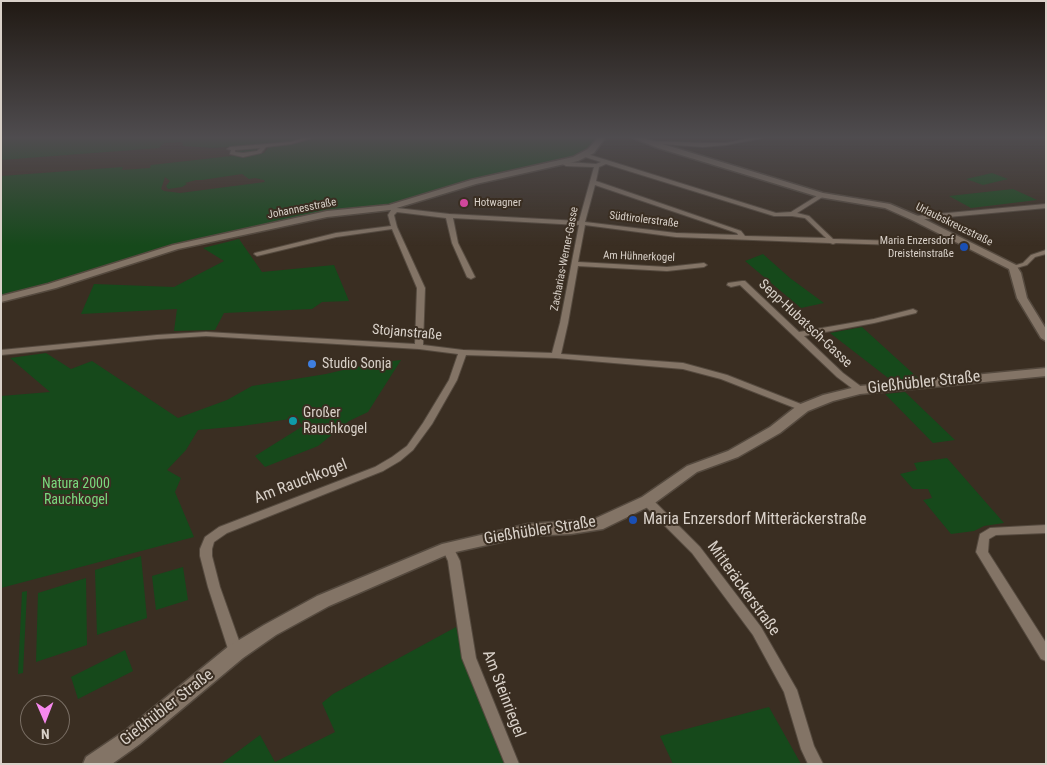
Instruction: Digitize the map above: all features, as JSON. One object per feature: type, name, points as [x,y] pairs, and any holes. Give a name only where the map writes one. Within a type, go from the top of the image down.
[{"type":"main road","name":"Johannesstraße","points":[[1,299],[52,286],[176,247],[327,214],[393,209],[474,182],[511,174]]},
{"type":"main road","name":"Gießhübler Straße","points":[[94,764],[133,737],[236,652],[270,630],[323,601],[448,548],[528,530],[570,528],[597,524],[647,501],[692,469],[733,454],[775,430],[804,408],[828,398],[860,390],[1046,372]]},
{"type":"street","name":"Zacharias-Werner-Gasse","points":[[556,356],[564,323],[582,223],[595,174]]},
{"type":"street","points":[[643,174],[771,214],[792,214],[807,217],[833,242]]},
{"type":"street","name":"Urlaubskreuzstraße","points":[[751,174],[822,195],[887,206],[1013,267]]},
{"type":"street","points":[[593,182],[739,232],[742,237]]},
{"type":"street","points":[[792,214],[822,195]]},
{"type":"street","points":[[915,218],[1046,206]]},
{"type":"street","points":[[393,209],[390,215],[421,288],[419,347]]},
{"type":"street","name":"Südtirolerstraße","points":[[393,209],[449,216],[582,223],[658,233],[833,242],[898,243]]},
{"type":"street","points":[[449,216],[455,243],[471,276]]},
{"type":"street","points":[[258,254],[336,235],[394,226]]},
{"type":"street","points":[[1046,252],[1033,256],[1025,264],[1013,267],[1022,298],[1046,338]]},
{"type":"street","name":"Am Hühnerkogel","points":[[574,264],[667,270],[704,265]]},
{"type":"street","name":"Sepp-Hubatsch-Gasse","points":[[731,285],[742,283],[840,374],[860,390]]},
{"type":"street","points":[[798,335],[874,322],[913,310]]},
{"type":"street","name":"Stojanstraße","points":[[1,353],[111,341],[206,334],[419,347],[463,352],[556,356],[682,366],[724,377],[804,408]]},
{"type":"street","name":"Am Rauchkogel","points":[[236,652],[214,587],[206,556],[209,540],[223,530],[379,469],[396,460],[410,448],[427,424],[453,380],[463,352]]},
{"type":"street","name":"Mitteräckerstraße","points":[[647,501],[696,550],[757,631],[790,690],[808,749],[816,764]]},
{"type":"street","points":[[1046,529],[994,531],[984,537],[982,552],[1046,655]]},
{"type":"street","name":"Am Steinriegel","points":[[448,548],[454,561],[469,658],[512,764]]},
{"type":"green space","points":[[32,174],[502,174],[387,205],[166,248],[82,275],[1,297],[1,176]],"holes":[[[242,174],[249,179],[255,178],[265,182],[180,193],[161,189],[165,177],[170,181],[166,186],[168,189],[182,187],[187,184],[185,183],[196,180]]]},
{"type":"green space","points":[[994,174],[1008,179],[983,185],[966,179]]},
{"type":"green space","points":[[1013,189],[1037,200],[971,208],[949,196]]},
{"type":"green space","points":[[239,239],[262,272],[334,265],[349,301],[322,302],[312,309],[224,313],[215,330],[174,331],[177,309],[81,314],[94,284],[174,287],[224,261],[203,248]]},
{"type":"green space","points":[[763,254],[790,278],[824,303],[801,308],[745,261]]},
{"type":"green space","points":[[862,327],[918,378],[892,381],[830,333]]},
{"type":"green space","name":"Natura 2000 Rauchkogel","points":[[46,353],[71,369],[92,361],[178,418],[227,400],[252,386],[326,374],[369,364],[401,360],[368,412],[349,421],[318,446],[265,467],[255,456],[303,426],[297,418],[198,430],[186,450],[167,470],[181,478],[175,492],[194,537],[1,588],[1,396],[50,392],[10,358]]},
{"type":"green space","points":[[905,392],[955,440],[933,443],[885,394]]},
{"type":"green space","points":[[947,458],[1004,523],[984,526],[974,531],[951,534],[923,500],[932,498],[928,489],[913,489],[900,474],[917,470],[914,463]]},
{"type":"green space","points":[[141,556],[147,618],[97,635],[95,570]]},
{"type":"green space","points":[[183,567],[188,600],[156,610],[152,576]]},
{"type":"green space","points":[[86,578],[87,645],[36,662],[38,593]]},
{"type":"green space","points":[[27,591],[23,673],[18,674],[22,592]]},
{"type":"green space","points":[[456,627],[466,666],[504,764],[221,764],[260,735],[275,762],[335,732],[322,703],[333,694]]},
{"type":"green space","points":[[125,650],[133,671],[78,699],[71,677]]},
{"type":"green space","points":[[769,707],[801,764],[673,764],[660,736]]},
{"type":"place","name":"Hotwagner","points":[[464,203]]},
{"type":"place","name":"Maria Enzersdorf Dreisteinstraße","points":[[964,247]]},
{"type":"place","name":"Studio Sonja","points":[[312,364]]},
{"type":"place","name":"Großer Rauchkogel","points":[[293,421]]},
{"type":"place","name":"Maria Enzersdorf Mitteräckerstraße","points":[[633,520]]}]
